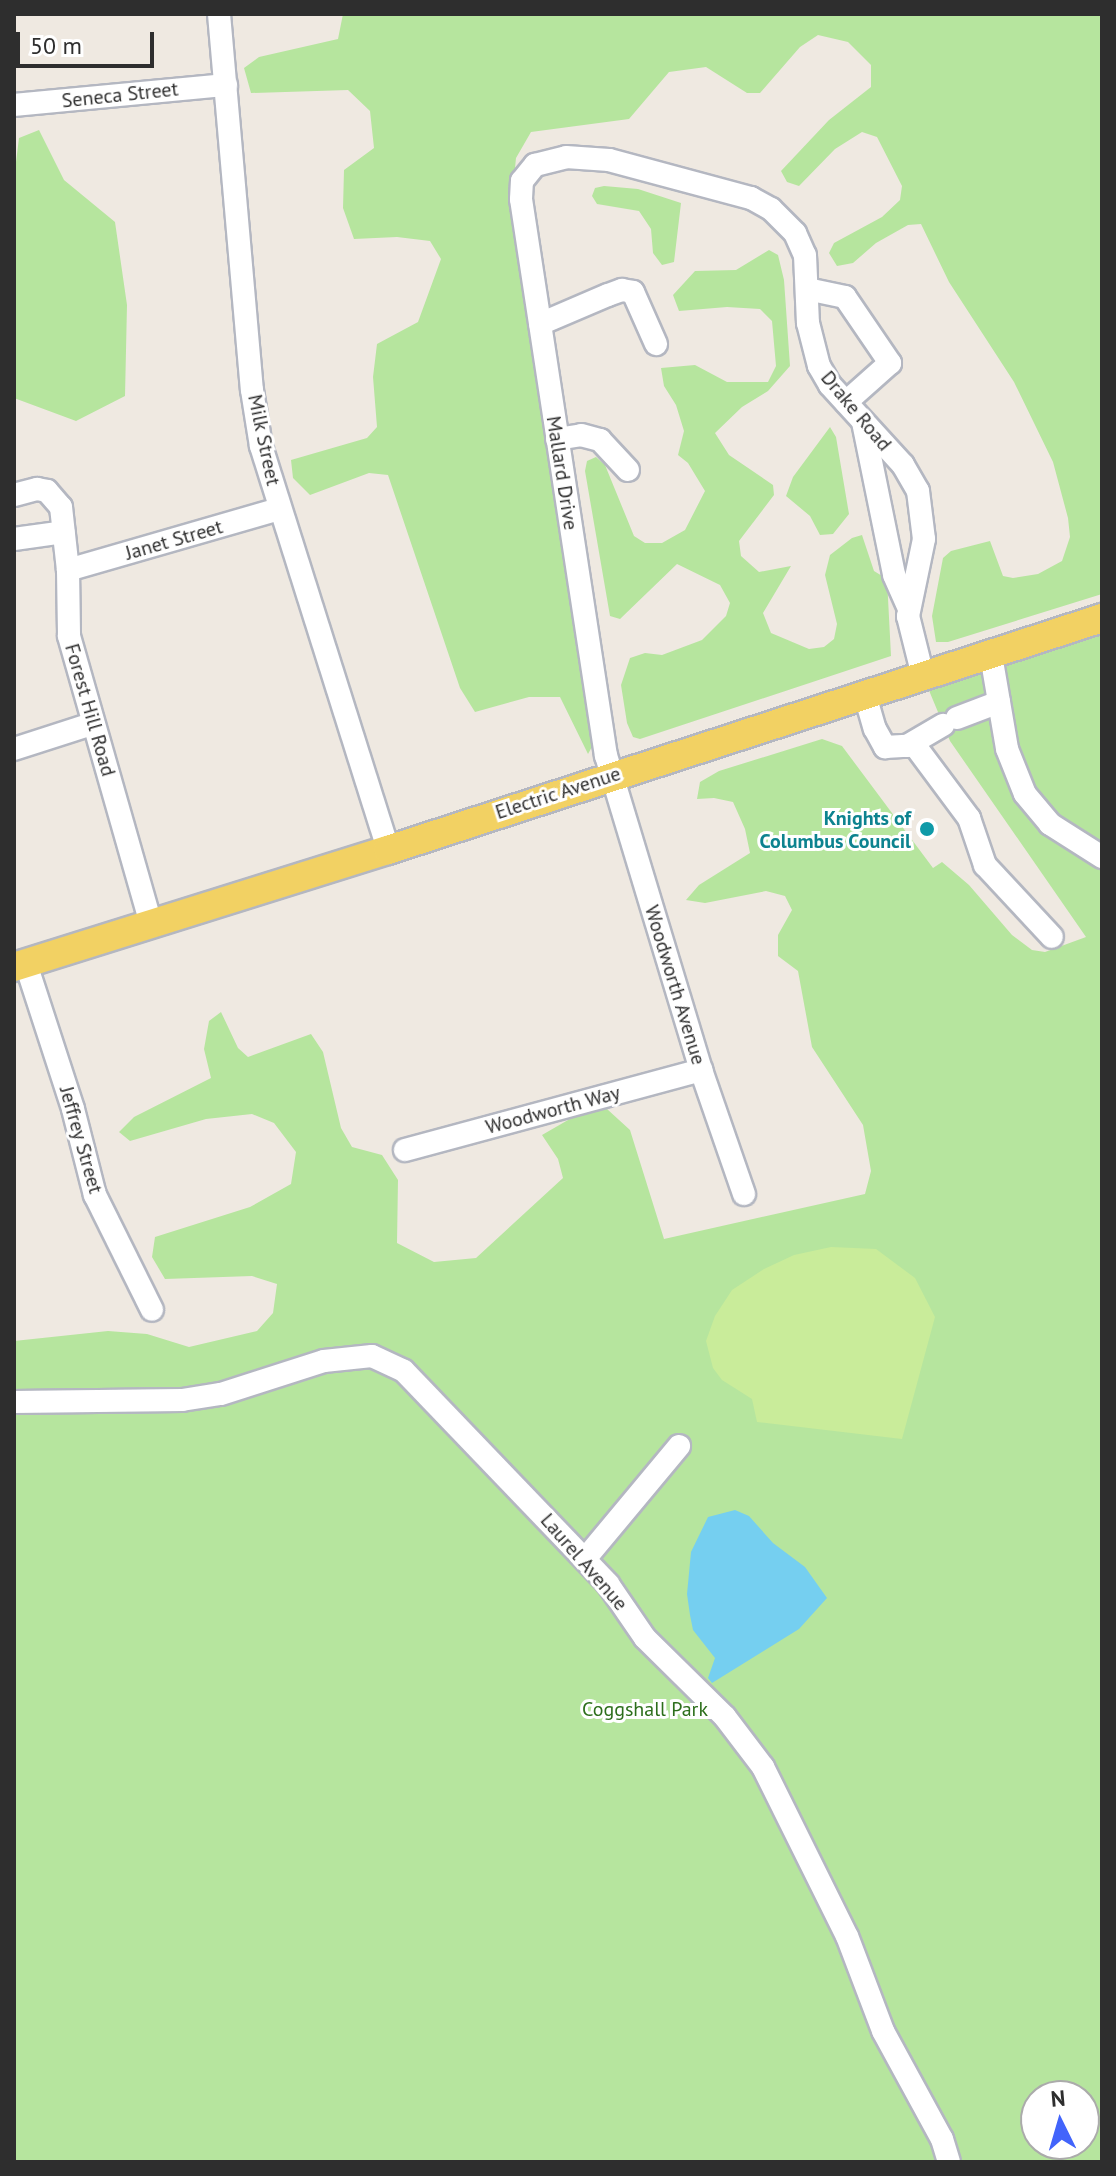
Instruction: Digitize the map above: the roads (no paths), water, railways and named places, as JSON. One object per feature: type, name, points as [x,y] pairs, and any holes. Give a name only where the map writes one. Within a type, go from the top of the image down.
[{"type":"main road","name":"Electric Avenue","points":[[20,966],[1102,618]]},
{"type":"street","name":"Milk Street","points":[[219,14],[253,400],[264,460],[388,850]]},
{"type":"street","name":"Seneca Street","points":[[14,105],[226,85]]},
{"type":"street","name":"Drake Road","points":[[529,171],[546,160],[593,157],[756,200],[777,214],[798,237],[805,255],[814,355],[827,380],[909,473],[918,491],[924,539],[908,607],[912,637],[923,676]]},
{"type":"street","name":"Mallard Drive","points":[[529,171],[522,181],[521,199],[611,775]]},
{"type":"street","points":[[807,289],[845,297],[890,363],[846,402]]},
{"type":"street","points":[[540,324],[622,290],[633,292],[656,344]]},
{"type":"street","points":[[863,421],[894,575],[908,607]]},
{"type":"street","points":[[557,439],[581,435],[600,440],[628,470]]},
{"type":"street","name":"Forest Hill Road","points":[[14,495],[37,489],[53,494],[61,507],[68,570],[69,636],[151,923]]},
{"type":"street","name":"Janet Street","points":[[68,570],[279,509]]},
{"type":"street","points":[[14,539],[64,532]]},
{"type":"street","points":[[991,655],[1007,749],[1025,794],[1050,824],[1102,857]]},
{"type":"street","points":[[865,695],[875,729],[885,747],[899,748],[999,702]]},
{"type":"street","points":[[14,749],[92,724]]},
{"type":"street","points":[[913,743],[969,818],[985,865],[1052,937]]},
{"type":"street","name":"Woodworth Avenue","points":[[611,775],[701,1070],[744,1194]]},
{"type":"street","name":"Jeffrey Street","points":[[20,966],[73,1109],[95,1195],[152,1310]]},
{"type":"street","name":"Woodworth Way","points":[[405,1150],[701,1070]]},
{"type":"street","name":"Laurel Avenue","points":[[14,1402],[182,1400],[221,1394],[324,1361],[372,1356],[404,1371],[608,1584],[645,1638],[725,1717],[763,1767],[847,1936],[883,2031],[942,2139],[949,2162]]},
{"type":"street","points":[[585,1559],[679,1446]]},
{"type":"water","points":[[735,1510],[749,1516],[773,1543],[805,1567],[827,1598],[799,1629],[712,1683],[708,1678],[715,1658],[693,1630],[690,1615],[687,1594],[691,1552],[708,1517]]},
{"type":"place","name":"Knights of Columbus Council","points":[[927,829]]},
{"type":"park label","name":"Coggshall Park","points":[[645,1709]]}]
